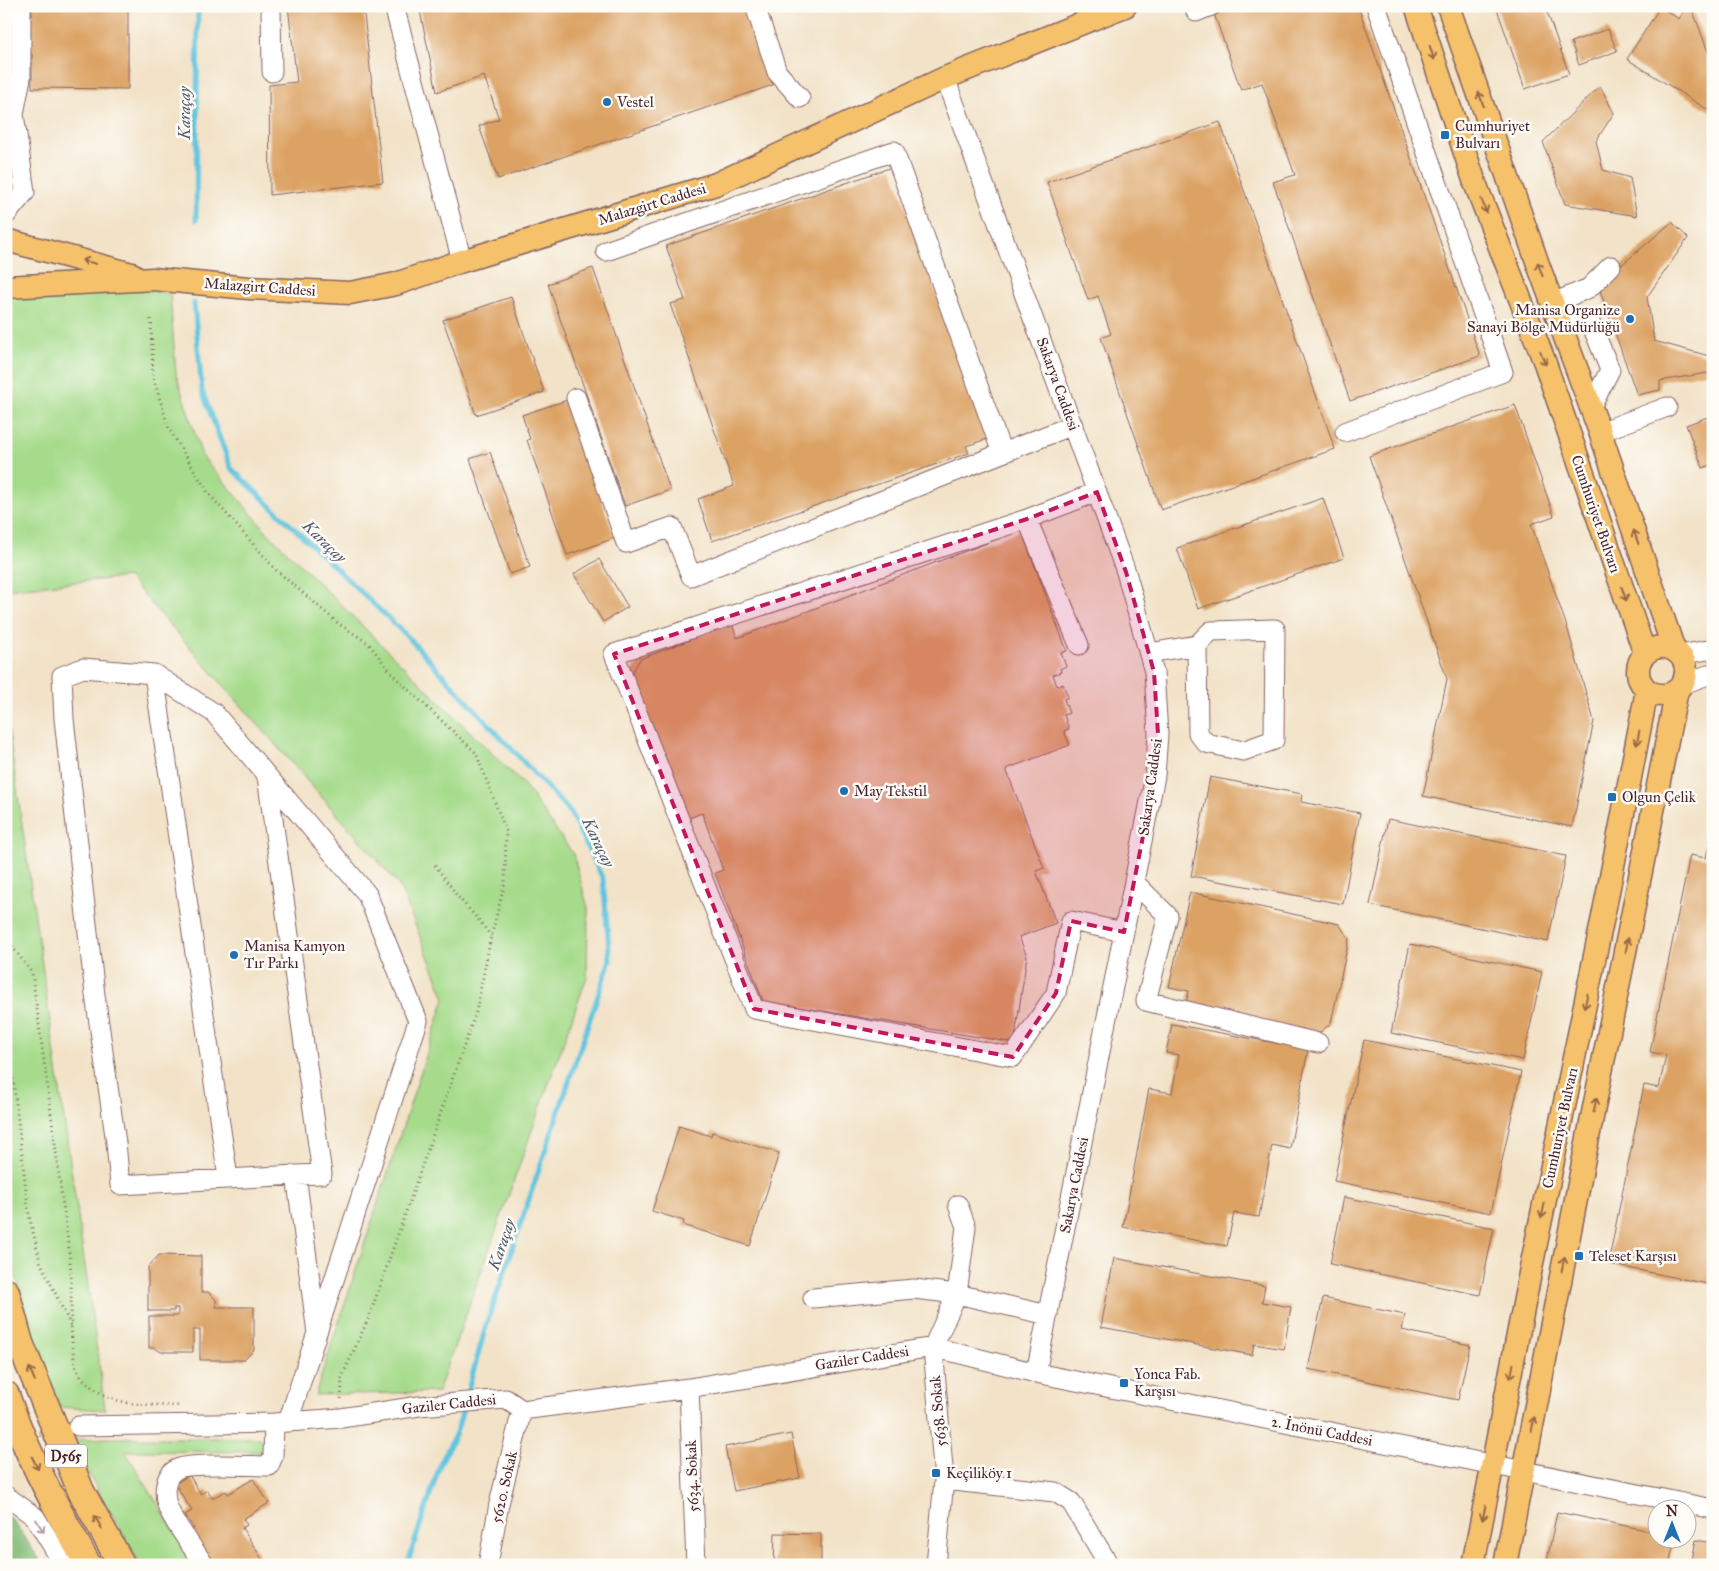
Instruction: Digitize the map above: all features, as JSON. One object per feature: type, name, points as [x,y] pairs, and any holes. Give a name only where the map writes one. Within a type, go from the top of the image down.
[{"type":"highway","name":"D565","points":[[6,1292],[20,1343],[81,1491],[122,1565]]},
{"type":"highway","name":"D565","points":[[6,1395],[14,1419],[54,1503],[88,1565]]},
{"type":"main road","name":"Malazgirt Caddesi","points":[[153,280],[249,288],[350,293],[396,284],[462,261],[716,184],[945,78],[1125,6]]},
{"type":"main road","name":"Cumhuriyet Bulvarı","points":[[1416,6],[1475,184],[1545,363],[1645,654]]},
{"type":"main road","name":"Cumhuriyet Bulvarı","points":[[1448,6],[1677,652]]},
{"type":"main road","points":[[6,240],[153,280]]},
{"type":"main road","points":[[6,287],[153,280]]},
{"type":"main road","points":[[1659,647],[1677,652],[1686,669],[1686,676],[1680,687],[1670,694],[1662,696],[1647,690],[1641,684],[1638,676],[1640,660],[1645,654],[1659,647]]},
{"type":"main road","name":"Cumhuriyet Bulvarı","points":[[1505,1565],[1584,1158],[1680,687]]},
{"type":"main road","name":"Cumhuriyet Bulvarı","points":[[1473,1565],[1647,690]]},
{"type":"street","points":[[6,215],[25,192],[14,114],[21,78],[20,6]]},
{"type":"street","points":[[271,6],[272,72]]},
{"type":"street","points":[[394,6],[462,261]]},
{"type":"street","points":[[755,6],[777,72],[800,98]]},
{"type":"street","points":[[1195,6],[1196,12],[1211,6]]},
{"type":"street","points":[[1345,432],[1503,372],[1376,6]]},
{"type":"street","name":"Sakarya Caddesi","points":[[945,78],[1126,572],[1154,672],[1158,734],[1155,776],[1036,1373]]},
{"type":"street","points":[[606,251],[894,151],[1002,453]]},
{"type":"street","points":[[1554,306],[1589,288],[1611,266]]},
{"type":"street","points":[[1554,306],[1592,326],[1610,370],[1591,407]]},
{"type":"street","points":[[576,398],[626,543],[672,527],[691,576],[1073,425]]},
{"type":"street","points":[[1600,432],[1667,407]]},
{"type":"street","points":[[1097,492],[1027,519],[614,654],[754,1009],[1013,1057],[1056,993],[1071,921],[1124,932]]},
{"type":"street","points":[[1027,519],[1079,645]]},
{"type":"street","points":[[1149,653],[1197,645],[1212,630],[1275,629],[1274,740],[1243,751],[1206,743],[1198,734],[1197,645]]},
{"type":"street","points":[[1677,652],[1713,649]]},
{"type":"street","points":[[204,1565],[169,1509],[164,1494],[168,1478],[177,1468],[191,1466],[269,1466],[281,1423],[317,1333],[418,1022],[367,894],[214,712],[154,674],[83,668],[62,676],[64,719],[95,995],[120,1185],[322,1174],[267,776]]},
{"type":"street","points":[[1680,687],[1713,673]]},
{"type":"street","points":[[154,674],[228,1178]]},
{"type":"street","points":[[1134,882],[1168,916],[1146,1000],[1318,1043]]},
{"type":"street","points":[[296,1175],[317,1333]]},
{"type":"street","points":[[933,1347],[957,1294],[966,1227],[958,1205]]},
{"type":"street","points":[[813,1298],[914,1289],[957,1294],[1048,1315]]},
{"type":"street","name":"2. İnönü Caddesi","points":[[933,1347],[1036,1373],[1713,1509]]},
{"type":"street","name":"Gaziler Caddesi","points":[[78,1426],[281,1423],[341,1418],[419,1406],[506,1399],[522,1410],[689,1388],[933,1347]]},
{"type":"street","name":"5638. Sokak","points":[[933,1347],[944,1480],[936,1565]]},
{"type":"street","name":"5634. Sokak","points":[[689,1388],[696,1565]]},
{"type":"street","name":"5620. Sokak","points":[[488,1565],[499,1504],[522,1410]]},
{"type":"street","points":[[944,1480],[1055,1492],[1070,1502],[1109,1565]]},
{"type":"street","points":[[6,1496],[35,1517],[64,1565]]},
{"type":"path","points":[[151,319],[153,377],[169,429],[208,494],[276,570],[339,624],[368,643],[394,676],[476,752],[506,831],[505,883],[491,937],[476,1012],[369,1317],[342,1376],[341,1418]]},
{"type":"path","points":[[435,865],[491,937]]},
{"type":"path","points":[[6,938],[32,973],[71,1276],[72,1330],[75,1361],[79,1373],[91,1386],[110,1398],[128,1404],[185,1406]]},
{"type":"path","points":[[6,1019],[29,1215],[40,1261],[72,1330]]},
{"type":"highlighted area","points":[[1097,492],[1126,572],[1154,672],[1158,734],[1155,776],[1124,932],[1071,921],[1056,993],[1013,1057],[754,1009],[614,654],[1027,519]]},
{"type":"green space","points":[[79,285],[170,293],[176,374],[202,456],[268,533],[525,786],[573,854],[588,908],[587,977],[438,1392],[315,1395],[445,998],[399,885],[128,577],[6,589],[6,295]]},
{"type":"green space","points":[[6,712],[105,1410],[59,1407],[32,1334],[6,1241]]},
{"type":"green space","points":[[107,1438],[260,1438],[266,1445],[266,1452],[125,1451],[195,1565],[141,1565],[69,1440]]},
{"type":"green space","points":[[6,1516],[13,1520],[43,1565],[6,1565]]},
{"type":"building","points":[[32,6],[128,6],[128,89],[32,88],[32,54],[16,53],[17,16],[32,16]]},
{"type":"building","points":[[288,6],[363,6],[383,182],[270,195],[269,85],[297,82]]},
{"type":"building","name":"Vestel","points":[[419,6],[745,6],[773,85],[498,179],[479,126],[499,119],[484,76],[437,92]]},
{"type":"building","points":[[1226,6],[1358,6],[1480,356],[1350,401],[1273,182],[1295,175],[1262,83],[1241,90],[1213,11]]},
{"type":"building","points":[[1496,6],[1545,6],[1569,74],[1525,89]]},
{"type":"building","points":[[1687,6],[1691,6],[1713,65],[1713,113],[1627,59],[1660,7],[1679,19]]},
{"type":"building","points":[[1608,29],[1617,51],[1579,65],[1571,42]]},
{"type":"building","points":[[1600,86],[1614,113],[1596,141],[1603,170],[1630,178],[1637,216],[1565,204],[1543,142]]},
{"type":"building","points":[[1220,122],[1335,449],[1161,510],[1101,338],[1111,334],[1098,296],[1088,300],[1047,182]]},
{"type":"building","points":[[892,167],[987,439],[966,446],[969,453],[712,541],[698,499],[734,486],[670,304],[685,300],[666,246]]},
{"type":"building","name":"Manisa Organize Sanayi Bölge Müdürlüğü","points":[[1672,222],[1688,238],[1647,297],[1654,341],[1713,357],[1713,372],[1660,381],[1660,390],[1637,395],[1598,285]]},
{"type":"building","points":[[593,268],[670,490],[625,506],[548,284]]},
{"type":"building","points":[[511,297],[544,392],[476,415],[443,320]]},
{"type":"building","points":[[567,400],[615,538],[567,555],[527,440],[530,439],[522,415]]},
{"type":"building","points":[[1515,405],[1554,516],[1531,524],[1567,627],[1594,721],[1572,827],[1423,796],[1447,679],[1369,456]]},
{"type":"building","points":[[1713,415],[1713,464],[1703,468],[1686,425]]},
{"type":"building","points":[[490,452],[530,567],[510,574],[470,459]]},
{"type":"building","points":[[1323,498],[1344,558],[1198,609],[1177,548]]},
{"type":"building","name":"May Tekstil","points":[[1021,530],[1067,651],[1061,653],[1066,666],[1060,669],[1061,672],[1053,675],[1057,686],[1063,684],[1068,697],[1064,699],[1069,713],[1064,715],[1069,729],[1064,731],[1070,745],[1006,769],[1044,868],[1036,871],[1056,923],[1019,937],[1027,956],[1014,1043],[763,1001],[715,873],[723,870],[702,813],[684,820],[630,677],[640,659],[732,624],[737,638]]},
{"type":"building","points":[[599,559],[628,607],[603,622],[574,574]]},
{"type":"building","points":[[1210,777],[1302,794],[1301,802],[1360,813],[1343,904],[1191,876]]},
{"type":"building","points":[[1388,819],[1566,856],[1548,942],[1370,905]]},
{"type":"building","points":[[1712,828],[1713,1285],[1608,1264],[1644,1085],[1659,1088],[1666,1055],[1650,1052],[1690,855],[1706,858]]},
{"type":"building","points":[[1190,892],[1339,924],[1349,939],[1331,1023],[1317,1035],[1185,1007],[1189,991],[1169,987]]},
{"type":"building","points":[[1410,944],[1542,972],[1523,1060],[1391,1033]]},
{"type":"building","points":[[1172,1024],[1308,1049],[1290,1149],[1272,1145],[1259,1217],[1234,1213],[1227,1246],[1123,1227],[1149,1089],[1172,1093],[1179,1055],[1166,1053]]},
{"type":"building","points":[[1364,1040],[1521,1072],[1491,1213],[1334,1181]]},
{"type":"building","points":[[679,1126],[711,1136],[712,1132],[779,1153],[750,1246],[683,1225],[684,1221],[652,1211]]},
{"type":"building","points":[[1344,1197],[1494,1228],[1480,1295],[1330,1264]]},
{"type":"building","points":[[159,1255],[201,1256],[201,1292],[208,1292],[216,1300],[216,1307],[254,1307],[254,1350],[244,1360],[200,1360],[200,1330],[193,1330],[193,1352],[161,1352],[155,1348],[149,1348],[149,1316],[178,1316],[178,1308],[174,1308],[174,1311],[148,1311],[148,1267]]},
{"type":"building","points":[[1114,1258],[1265,1286],[1262,1302],[1291,1307],[1284,1349],[1254,1344],[1252,1355],[1101,1327]]},
{"type":"building","points":[[1323,1298],[1405,1315],[1402,1330],[1470,1345],[1458,1400],[1308,1369]]},
{"type":"building","points":[[791,1434],[800,1478],[734,1491],[725,1447]]},
{"type":"building","points":[[189,1475],[201,1494],[207,1490],[212,1498],[226,1491],[228,1494],[253,1479],[269,1503],[243,1519],[247,1525],[242,1528],[266,1565],[209,1565],[188,1533],[194,1529],[185,1515],[192,1511],[175,1484]]},
{"type":"building","points":[[1557,1512],[1646,1530],[1646,1548],[1673,1548],[1669,1565],[1546,1565]]},
{"type":"building","points":[[775,1533],[821,1534],[821,1565],[774,1565]]},
{"type":"building","points":[[1696,1540],[1713,1543],[1713,1565],[1691,1565],[1694,1548],[1696,1548]]},
{"type":"waterway","name":"Karaçay","points":[[196,220],[198,6]]},
{"type":"waterway","name":"Karaçay","points":[[194,303],[202,391],[231,468],[408,637],[570,812],[603,879],[610,960],[486,1326],[466,1397]]},
{"type":"waterway","name":"Karaçay","points":[[407,1565],[441,1462],[456,1433],[464,1406]]},
{"type":"tunnel","points":[[6,1426],[70,1426]]},
{"type":"place","name":"Vestel","points":[[607,102]]},
{"type":"place","name":"Cumhuriyet Bulvarı","points":[[1445,135]]},
{"type":"place","name":"Manisa Organize Sanayi Bölge Müdürlüğü","points":[[1630,319]]},
{"type":"place","name":"May Tekstil","points":[[844,791]]},
{"type":"place","name":"Olgun Çelik","points":[[1612,797]]},
{"type":"place","name":"Manisa Kamyon Tır Parkı","points":[[234,955]]},
{"type":"place","name":"Teleset Karşısı","points":[[1579,1256]]},
{"type":"place","name":"Yonca Fab. Karşısı","points":[[1124,1383]]},
{"type":"place","name":"Keçiliköy 1","points":[[936,1473]]}]
